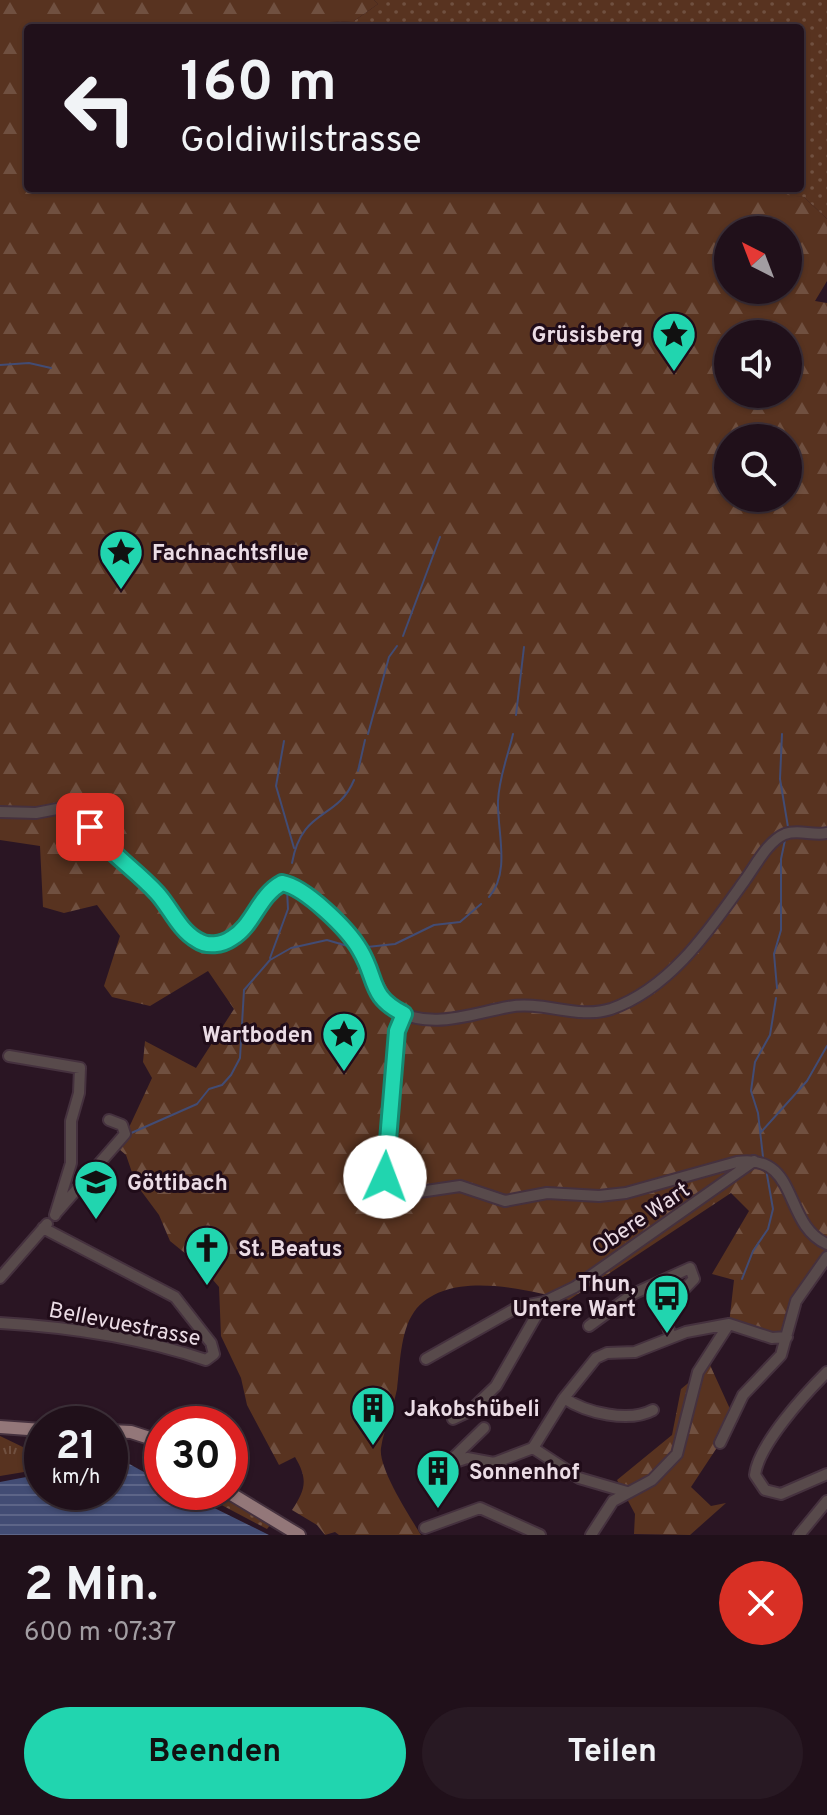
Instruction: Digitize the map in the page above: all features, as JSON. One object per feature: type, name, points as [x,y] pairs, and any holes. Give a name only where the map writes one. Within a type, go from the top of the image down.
[{"type":"main road","points":[[0,1427],[24,1429]]},
{"type":"main road","points":[[248,1504],[299,1535]]},
{"type":"street","points":[[0,812],[36,813],[62,808],[79,813],[104,845],[157,893],[194,939],[204,944],[219,944],[234,937],[273,888],[282,883],[294,885],[359,947],[373,989],[391,1007],[404,1014],[448,1020],[517,1005],[546,1005],[578,1012],[611,1009],[654,985],[677,965],[713,925],[775,840],[791,832],[827,833]]},
{"type":"street","points":[[404,1014],[397,1031],[384,1169],[388,1184],[397,1192],[406,1194],[460,1186],[505,1201],[547,1193],[599,1196],[626,1193],[737,1162],[754,1161],[775,1170],[799,1217],[811,1233],[827,1244]]},
{"type":"street","points":[[9,1056],[80,1068],[71,1121],[69,1172],[55,1215]]},
{"type":"street","points":[[0,1275],[125,1134],[122,1125],[109,1120]]},
{"type":"street","name":"Obere Wart","points":[[426,1359],[518,1307],[544,1302],[575,1287],[754,1161]]},
{"type":"street","points":[[69,1172],[84,1182]]},
{"type":"street","name":"Bellevuestrasse","points":[[0,1323],[54,1328],[150,1344],[206,1360],[214,1354],[211,1343],[175,1297],[43,1228]]},
{"type":"street","points":[[720,1443],[743,1395],[781,1355],[796,1301],[827,1257]]},
{"type":"street","points":[[589,1326],[633,1294],[690,1268],[694,1279],[663,1311],[671,1337]]},
{"type":"street","points":[[453,1419],[470,1411],[496,1386],[544,1302]]},
{"type":"street","points":[[484,1428],[449,1464],[467,1458],[494,1463],[533,1448],[564,1398],[602,1355],[635,1352],[671,1337],[729,1324],[772,1338],[787,1337]]},
{"type":"street","points":[[591,1535],[606,1509],[627,1492],[652,1480],[677,1454],[698,1372],[729,1324]]},
{"type":"street","points":[[827,1372],[795,1408],[761,1458],[755,1475],[765,1490],[781,1494],[827,1474]]},
{"type":"street","points":[[564,1398],[583,1409],[613,1414],[642,1416],[653,1410]]},
{"type":"street","points":[[533,1448],[579,1478],[627,1492]]},
{"type":"street","points":[[799,1535],[827,1501]]},
{"type":"street","points":[[425,1528],[480,1508],[540,1535]]},
{"type":"green space","points":[[0,0],[374,0],[378,4],[354,21],[24,24],[24,192],[765,192],[804,197],[827,219],[827,281],[815,301],[827,303],[827,1257],[796,1301],[787,1337],[729,1324],[734,1280],[712,1274],[749,1211],[731,1193],[569,1300],[532,1291],[488,1286],[446,1290],[428,1298],[409,1320],[401,1349],[397,1389],[381,1448],[389,1480],[421,1535],[339,1535],[335,1532],[325,1535],[317,1525],[292,1510],[304,1484],[299,1465],[295,1457],[279,1465],[247,1405],[241,1378],[221,1336],[219,1287],[202,1267],[170,1241],[159,1215],[136,1184],[126,1155],[119,1149],[152,1078],[143,1062],[145,1041],[196,1068],[234,1009],[208,971],[150,1006],[112,997],[104,986],[120,936],[97,905],[64,913],[43,907],[40,846],[0,840]]},
{"type":"green space","points":[[374,0],[827,0],[827,219],[804,197],[688,192],[804,192],[804,24],[280,24],[354,21],[378,4]]},
{"type":"green space","points":[[710,1365],[730,1409],[720,1443],[691,1487],[711,1506],[726,1503],[690,1535],[634,1534],[635,1514],[617,1480],[672,1435],[681,1389]]},
{"type":"green space","points":[[0,1436],[24,1448],[24,1472],[0,1476]]},
{"type":"green space","points":[[231,1510],[248,1510],[271,1524],[267,1529]]},
{"type":"water","points":[[128,1463],[144,1472],[144,1510],[218,1510],[269,1535],[0,1535],[0,1482],[24,1477],[24,1510],[128,1510]]},
{"type":"waterway","points":[[0,365],[29,363],[51,368]]},
{"type":"waterway","points":[[403,636],[440,537]]},
{"type":"waterway","points":[[368,734],[389,657],[397,646]]},
{"type":"waterway","points":[[516,715],[524,647]]},
{"type":"waterway","points":[[489,897],[500,876],[499,792],[513,734]]},
{"type":"waterway","points":[[782,734],[780,779],[788,827]]},
{"type":"waterway","points":[[358,771],[365,740]]},
{"type":"waterway","points":[[284,741],[276,786],[294,848]]},
{"type":"waterway","points":[[292,863],[304,832],[339,802],[354,780]]},
{"type":"waterway","points":[[777,988],[774,954],[781,930],[781,859],[785,840]]},
{"type":"waterway","points":[[270,958],[288,909],[287,890]]},
{"type":"waterway","points":[[367,947],[395,944],[434,925],[460,922],[481,904]]},
{"type":"waterway","points":[[129,1134],[197,1104],[209,1089],[222,1085],[231,1075],[240,1058],[244,990],[270,960],[291,948],[327,940],[351,947]]},
{"type":"waterway","points":[[763,1157],[758,1113],[751,1091],[755,1062],[770,1035],[776,998]]},
{"type":"waterway","points":[[761,1132],[807,1081],[827,1046]]},
{"type":"waterway","points":[[742,1279],[753,1251],[768,1229],[773,1209],[766,1169]]},
{"type":"place","name":"Grüsisberg","points":[[674,373]]},
{"type":"place","name":"Fachnachtsflue","points":[[121,591]]},
{"type":"place","name":"Wartboden","points":[[344,1073]]},
{"type":"place","name":"Göttibach","points":[[96,1221]]},
{"type":"place","name":"St. Beatus","points":[[207,1287]]},
{"type":"place","name":"Thun, Untere Wart","points":[[667,1335]]},
{"type":"place","name":"Jakobshübeli","points":[[373,1447]]},
{"type":"place","name":"Sonnenhof","points":[[438,1510]]},
{"type":"route","points":[[90,827],[123,866],[157,893],[184,929],[204,944],[219,944],[234,937],[252,919],[265,896],[282,883],[294,885],[305,893],[359,947],[373,989],[381,999],[404,1014],[397,1031],[385,1177]]}]
